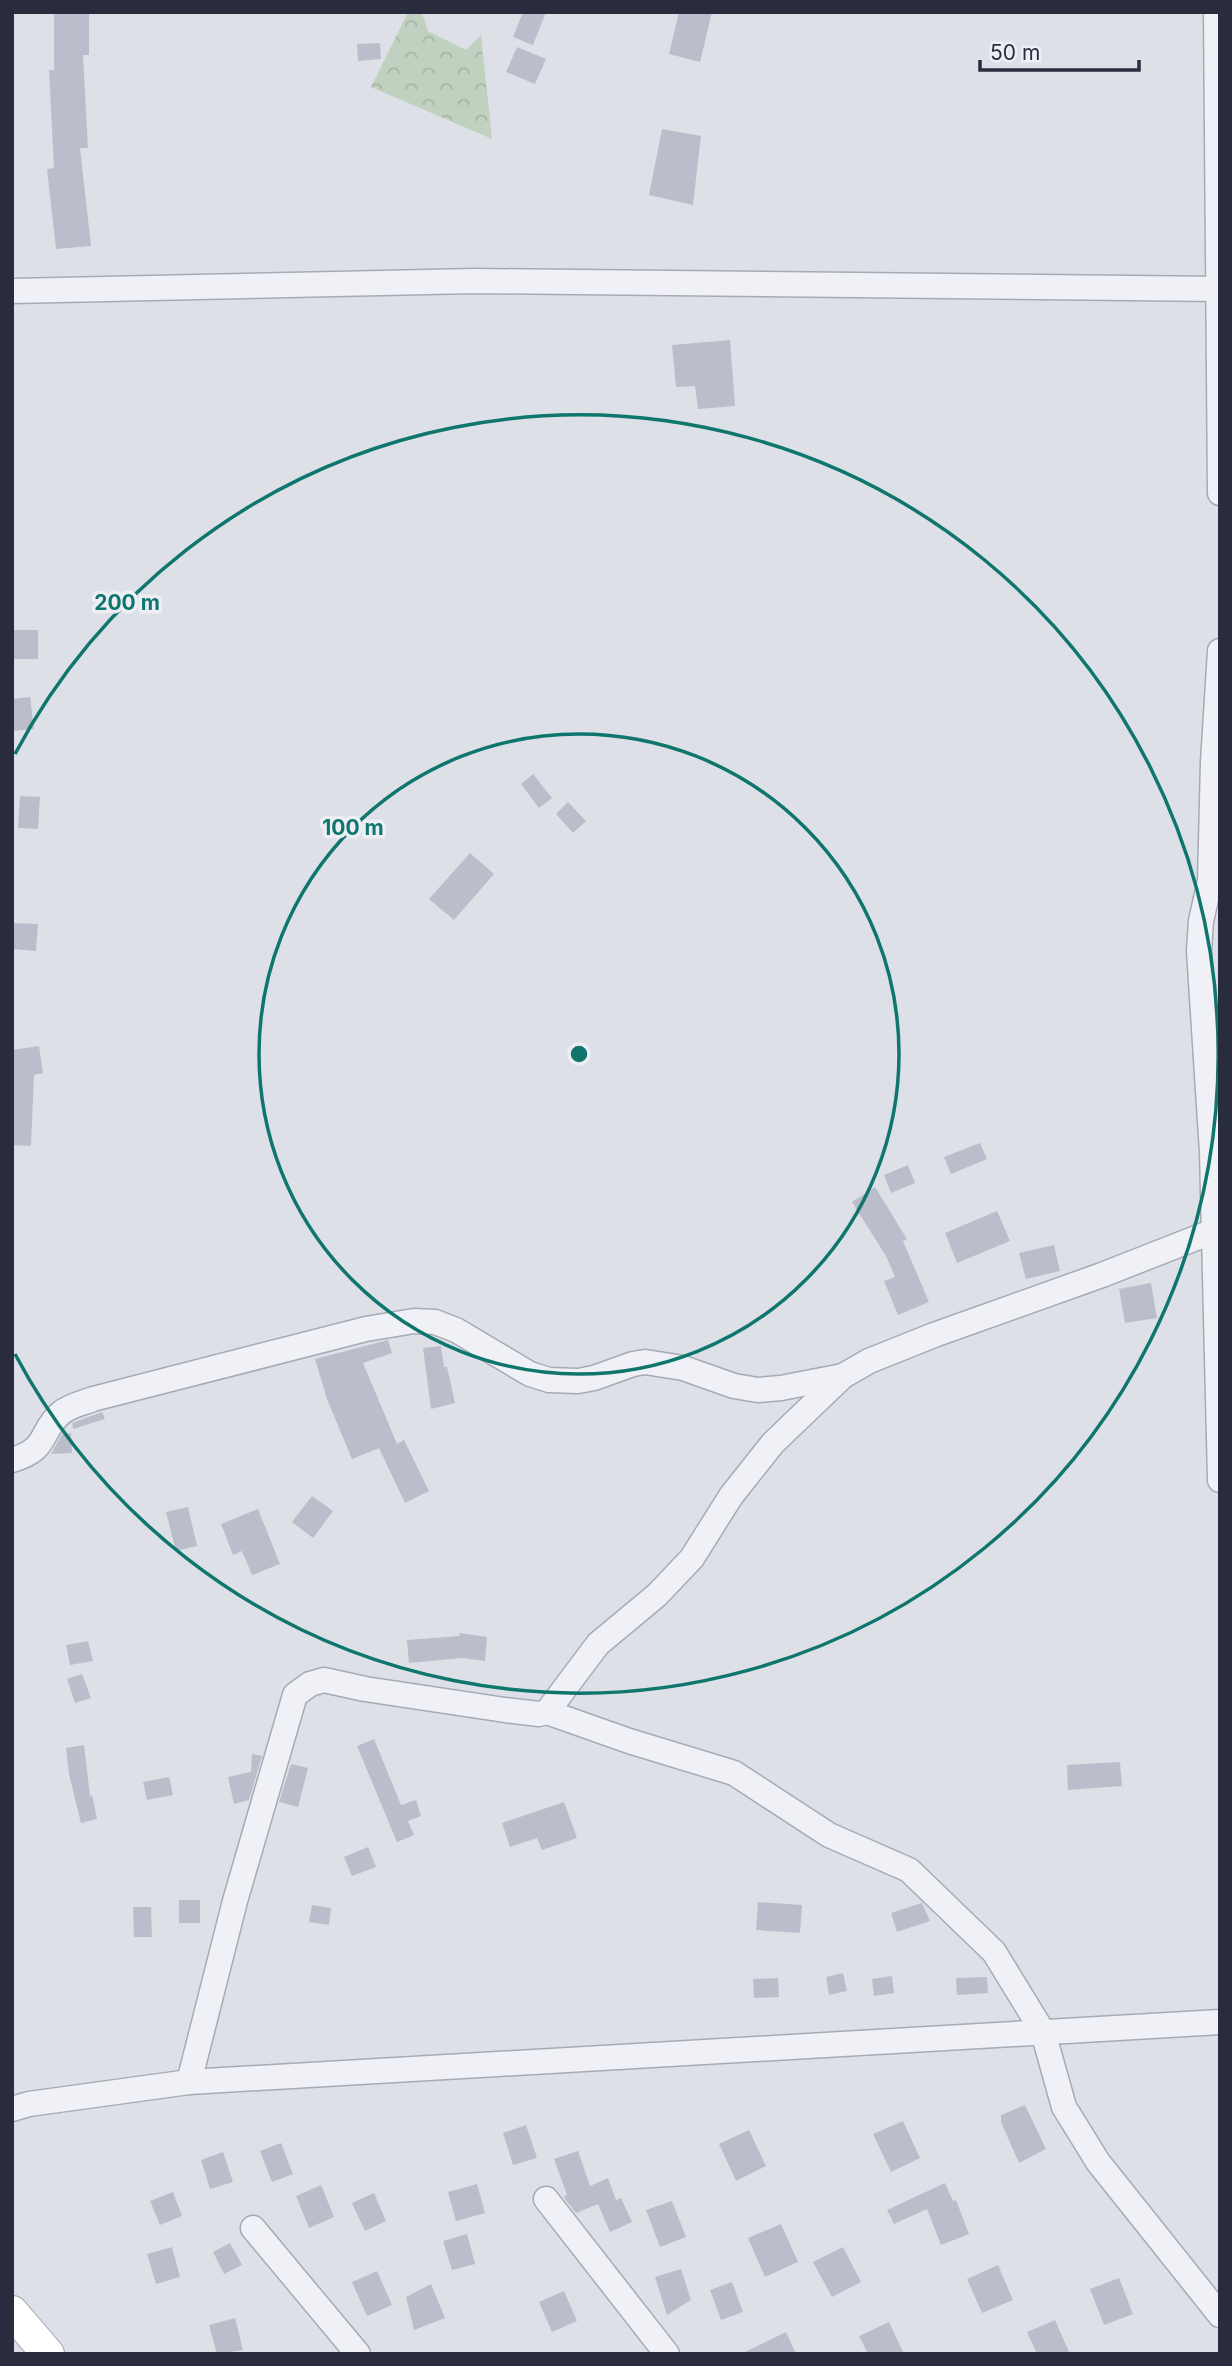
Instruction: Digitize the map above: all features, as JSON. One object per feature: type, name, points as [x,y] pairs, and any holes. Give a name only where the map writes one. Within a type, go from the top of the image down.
[{"type":"main road","points":[[12,2312],[48,2354]]},
{"type":"street","points":[[1216,12],[1220,493]]},
{"type":"street","points":[[12,291],[474,281],[1219,289]]},
{"type":"street","points":[[1220,652],[1213,762],[1215,880],[1201,921],[1199,951],[1216,1151],[1214,1231],[1220,1480]]},
{"type":"street","points":[[547,1712],[598,1644],[657,1595],[691,1558],[731,1496],[772,1443],[844,1376],[880,1356],[1214,1231]]},
{"type":"street","points":[[12,1460],[25,1455],[42,1442],[61,1413],[93,1399],[366,1329],[407,1322],[435,1322],[456,1330],[530,1374],[549,1380],[579,1381],[646,1362],[683,1368],[734,1386],[758,1390],[844,1376]]},
{"type":"street","points":[[189,2082],[235,1902],[295,1695],[310,1684],[324,1680],[365,1689],[505,1710],[539,1714],[547,1712],[629,1741],[734,1773],[829,1835],[909,1870],[994,1952],[1043,2032],[1064,2106],[1098,2162],[1220,2315]]},
{"type":"street","points":[[12,2109],[29,2104],[189,2082],[1220,2022]]},
{"type":"street","points":[[545,2199],[667,2354]]},
{"type":"street","points":[[254,2228],[358,2354]]},
{"type":"green space","points":[[408,12],[422,12],[428,31],[466,50],[481,35],[492,139],[371,87]]},
{"type":"building","points":[[54,12],[89,12],[89,55],[83,55],[88,148],[80,148],[91,246],[56,249],[47,169],[54,168],[49,70],[54,70]]},
{"type":"building","points":[[523,12],[546,12],[533,45],[513,37]]},
{"type":"building","points":[[679,12],[712,12],[700,62],[669,54]]},
{"type":"building","points":[[380,43],[381,59],[358,61],[357,44]]},
{"type":"building","points":[[517,47],[546,59],[535,84],[506,72]]},
{"type":"building","points":[[662,129],[701,136],[693,205],[649,195]]},
{"type":"building","points":[[730,340],[735,406],[698,409],[695,386],[676,387],[672,345]]},
{"type":"building","points":[[12,630],[38,630],[38,659],[12,659]]},
{"type":"building","points":[[30,697],[34,729],[12,731],[12,699]]},
{"type":"building","points":[[533,774],[552,798],[539,808],[521,784]]},
{"type":"building","points":[[20,796],[40,797],[38,829],[18,828]]},
{"type":"building","points":[[568,802],[586,821],[573,833],[556,814]]},
{"type":"building","points":[[470,853],[494,874],[454,920],[429,899]]},
{"type":"building","points":[[14,923],[38,924],[36,951],[12,949]]},
{"type":"building","points":[[39,1046],[43,1073],[34,1075],[31,1146],[12,1145],[12,1050]]},
{"type":"building","points":[[980,1143],[987,1159],[951,1174],[944,1157]]},
{"type":"building","points":[[908,1165],[915,1183],[891,1193],[884,1175]]},
{"type":"building","points":[[875,1187],[907,1239],[903,1241],[929,1302],[898,1315],[884,1281],[895,1277],[886,1256],[852,1202]]},
{"type":"building","points":[[997,1211],[1010,1241],[957,1263],[945,1233]]},
{"type":"building","points":[[1054,1245],[1060,1271],[1026,1279],[1019,1253]]},
{"type":"building","points":[[1151,1283],[1157,1318],[1125,1323],[1119,1289]]},
{"type":"building","points":[[388,1340],[392,1353],[363,1363],[397,1444],[404,1440],[429,1491],[405,1503],[379,1448],[352,1459],[327,1399],[315,1359]]},
{"type":"building","points":[[441,1346],[455,1403],[431,1409],[423,1348]]},
{"type":"building","points":[[102,1412],[105,1419],[73,1429],[72,1423]]},
{"type":"building","points":[[71,1433],[72,1453],[51,1454],[62,1434]]},
{"type":"building","points":[[312,1496],[333,1511],[313,1538],[292,1522]]},
{"type":"building","points":[[188,1507],[197,1546],[176,1551],[166,1512]]},
{"type":"building","points":[[258,1509],[280,1564],[252,1575],[242,1551],[233,1555],[221,1524]]},
{"type":"building","points":[[460,1633],[487,1637],[485,1661],[462,1658],[409,1663],[407,1640],[459,1636]]},
{"type":"building","points":[[88,1641],[93,1661],[70,1665],[66,1645]]},
{"type":"building","points":[[82,1674],[91,1698],[75,1703],[67,1679]]},
{"type":"building","points":[[374,1739],[401,1805],[416,1800],[421,1816],[408,1821],[414,1835],[397,1842],[357,1746]]},
{"type":"building","points":[[84,1745],[90,1796],[92,1795],[97,1819],[81,1823],[69,1774],[66,1748]]},
{"type":"building","points":[[252,1754],[262,1756],[249,1800],[234,1804],[228,1777],[251,1772]]},
{"type":"building","points":[[1120,1762],[1122,1786],[1068,1790],[1067,1765]]},
{"type":"building","points":[[291,1764],[308,1768],[298,1807],[279,1802]]},
{"type":"building","points":[[169,1777],[173,1795],[147,1800],[143,1782]]},
{"type":"building","points":[[564,1802],[577,1838],[542,1850],[537,1838],[510,1847],[502,1823]]},
{"type":"building","points":[[368,1847],[376,1867],[352,1876],[344,1857]]},
{"type":"building","points":[[179,1900],[200,1900],[200,1923],[179,1923]]},
{"type":"building","points":[[758,1902],[802,1905],[800,1933],[756,1930]]},
{"type":"building","points":[[922,1903],[930,1921],[897,1932],[891,1913]]},
{"type":"building","points":[[312,1905],[331,1908],[329,1925],[309,1922]]},
{"type":"building","points":[[133,1907],[151,1907],[152,1937],[134,1937]]},
{"type":"building","points":[[843,1973],[847,1991],[829,1995],[826,1977]]},
{"type":"building","points":[[892,1976],[894,1993],[874,1996],[872,1979]]},
{"type":"building","points":[[987,1977],[988,1993],[957,1995],[956,1978]]},
{"type":"building","points":[[778,1978],[779,1997],[754,1998],[753,1979]]},
{"type":"building","points":[[1025,2105],[1046,2149],[1019,2163],[1001,2122],[1001,2115]]},
{"type":"building","points":[[903,2121],[920,2158],[891,2172],[873,2134]]},
{"type":"building","points":[[526,2125],[537,2158],[513,2165],[503,2133]]},
{"type":"building","points":[[749,2130],[766,2166],[736,2181],[719,2144]]},
{"type":"building","points":[[281,2143],[293,2174],[272,2182],[260,2151]]},
{"type":"building","points":[[578,2151],[590,2186],[608,2178],[616,2200],[621,2198],[632,2222],[610,2232],[598,2204],[576,2213],[565,2199],[564,2196],[567,2195],[554,2159]]},
{"type":"building","points":[[223,2152],[233,2182],[210,2189],[201,2160]]},
{"type":"building","points":[[945,2183],[953,2201],[956,2200],[969,2234],[941,2245],[927,2209],[894,2224],[887,2210]]},
{"type":"building","points":[[477,2184],[485,2213],[456,2221],[448,2192]]},
{"type":"building","points":[[321,2185],[334,2217],[309,2228],[296,2196]]},
{"type":"building","points":[[173,2192],[182,2216],[160,2225],[150,2201]]},
{"type":"building","points":[[374,2193],[386,2221],[365,2231],[352,2203]]},
{"type":"building","points":[[672,2201],[686,2237],[660,2247],[646,2210]]},
{"type":"building","points":[[781,2224],[798,2262],[765,2277],[748,2238]]},
{"type":"building","points":[[467,2234],[475,2264],[452,2270],[443,2241]]},
{"type":"building","points":[[230,2243],[242,2265],[224,2274],[213,2252]]},
{"type":"building","points":[[172,2247],[180,2277],[156,2284],[147,2254]]},
{"type":"building","points":[[843,2247],[861,2282],[832,2297],[813,2262]]},
{"type":"building","points":[[998,2265],[1013,2300],[982,2313],[967,2279]]},
{"type":"building","points":[[681,2269],[691,2300],[667,2315],[655,2277]]},
{"type":"building","points":[[377,2271],[392,2305],[367,2316],[352,2282]]},
{"type":"building","points":[[1119,2278],[1133,2314],[1104,2325],[1090,2289]]},
{"type":"building","points":[[732,2282],[743,2312],[721,2320],[710,2290]]},
{"type":"building","points":[[431,2284],[445,2318],[414,2330],[406,2297]]},
{"type":"building","points":[[564,2291],[577,2321],[552,2332],[539,2302]]},
{"type":"building","points":[[235,2318],[243,2350],[217,2354],[209,2325]]},
{"type":"building","points":[[1055,2320],[1070,2354],[1037,2354],[1027,2332]]},
{"type":"building","points":[[889,2322],[904,2354],[868,2354],[859,2336]]},
{"type":"building","points":[[786,2332],[796,2354],[741,2354]]}]
